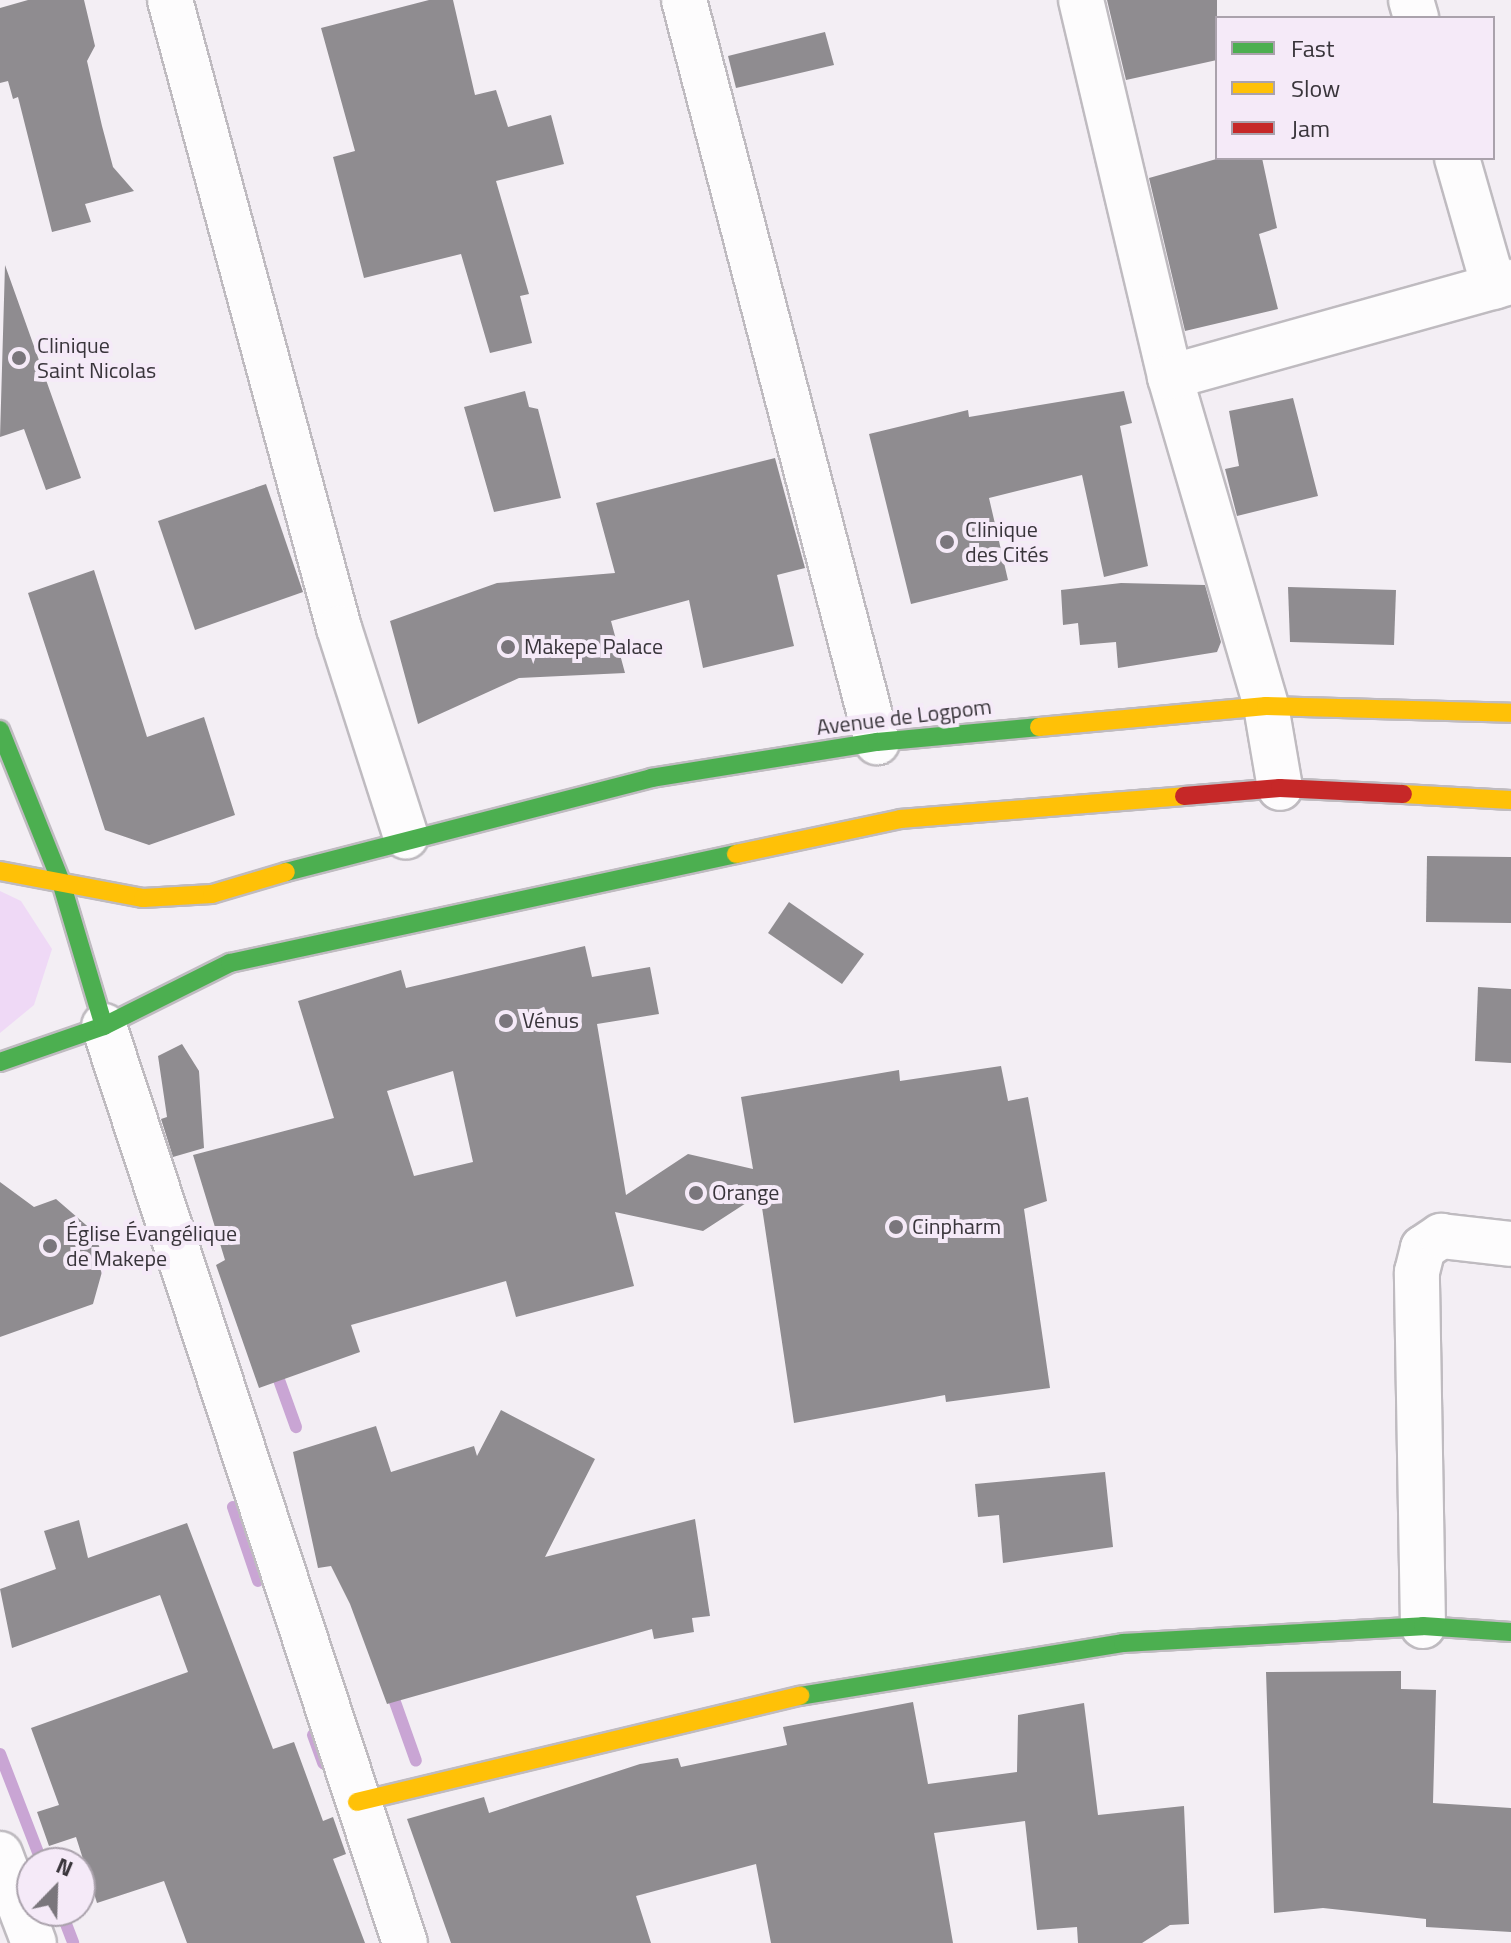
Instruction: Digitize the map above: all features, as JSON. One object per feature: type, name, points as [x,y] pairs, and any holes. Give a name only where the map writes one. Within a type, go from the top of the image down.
[{"type":"main road","name":"Avenue de Logpom","points":[[0,871],[143,898],[184,896],[316,866],[406,837],[651,778],[877,742],[1266,706],[1511,713]]},
{"type":"main road","points":[[0,730],[61,882],[104,1026]]},
{"type":"main road","points":[[0,1062],[104,1026],[230,963],[900,819],[1280,788],[1511,800]]},
{"type":"main road","points":[[357,1802],[851,1684],[1123,1643],[1423,1626],[1511,1632]]},
{"type":"street","points":[[170,0],[339,628],[406,837]]},
{"type":"street","points":[[684,0],[877,742]]},
{"type":"street","points":[[1081,0],[1170,377],[1266,706],[1280,788]]},
{"type":"street","points":[[1170,377],[1503,285],[1458,160]]},
{"type":"street","points":[[104,1026],[405,1943]]},
{"type":"street","points":[[1423,1626],[1417,1272],[1423,1248],[1441,1236],[1511,1244]]},
{"type":"street","points":[[0,1854],[34,1943]]},
{"type":"shaded area","points":[[0,891],[21,901],[52,949],[34,1005],[0,1033]]},
{"type":"building","points":[[28,0],[84,0],[95,46],[87,61],[102,126],[113,167],[134,191],[85,204],[91,222],[52,232],[18,97],[13,99],[8,81],[0,83],[0,8]]},
{"type":"building","points":[[429,0],[453,0],[475,95],[496,90],[508,127],[551,115],[564,164],[496,181],[529,294],[520,296],[532,343],[490,353],[461,254],[364,278],[333,157],[355,151],[321,28]]},
{"type":"building","points":[[1107,0],[1217,0],[1215,60],[1126,80]]},
{"type":"building","points":[[825,32],[834,65],[736,88],[728,56]]},
{"type":"building","points":[[1215,159],[1262,160],[1277,228],[1259,234],[1278,309],[1185,331],[1149,178]]},
{"type":"building","name":"Clinique Saint Nicolas","points":[[5,265],[81,478],[46,490],[24,429],[0,437]]},
{"type":"building","points":[[525,391],[529,407],[538,409],[561,498],[494,512],[464,407]]},
{"type":"building","points":[[1124,391],[1132,423],[1120,426],[1148,566],[1104,577],[1082,475],[989,498],[1008,580],[911,604],[869,434],[968,410],[969,417]]},
{"type":"building","points":[[1293,398],[1318,496],[1237,516],[1225,469],[1239,466],[1229,411]]},
{"type":"building","points":[[775,458],[805,568],[777,575],[794,646],[703,668],[689,600],[611,621],[625,673],[519,678],[418,724],[390,621],[497,583],[615,573],[596,503]]},
{"type":"building","points":[[266,484],[303,592],[195,630],[158,521]]},
{"type":"building","points":[[94,570],[147,737],[204,717],[235,815],[149,845],[105,830],[28,593]]},
{"type":"building","points":[[1121,583],[1205,585],[1221,642],[1217,652],[1118,668],[1116,642],[1080,645],[1078,623],[1063,625],[1061,590]]},
{"type":"building","points":[[1288,587],[1396,590],[1394,645],[1290,642]]},
{"type":"building","points":[[1427,856],[1511,857],[1511,923],[1426,922]]},
{"type":"building","points":[[789,902],[864,954],[842,984],[768,933]]},
{"type":"building","points":[[585,946],[592,977],[650,967],[659,1014],[597,1024],[626,1195],[688,1154],[753,1169],[741,1097],[899,1070],[900,1081],[1001,1066],[1008,1101],[1028,1097],[1047,1201],[1024,1209],[1050,1388],[946,1402],[945,1395],[794,1423],[760,1194],[703,1231],[615,1212],[634,1286],[516,1317],[506,1281],[351,1325],[360,1352],[259,1388],[216,1265],[225,1260],[193,1155],[334,1118],[298,1001],[401,970],[406,988]],"holes":[[[453,1071],[473,1162],[414,1176],[387,1091]]]},
{"type":"building","points":[[1478,987],[1511,989],[1511,1063],[1475,1061]]},
{"type":"building","points":[[182,1044],[199,1071],[204,1148],[173,1157],[161,1119],[167,1117],[158,1056]]},
{"type":"building","name":"Église Évangélique de Makepe","points":[[0,1182],[34,1207],[56,1199],[93,1231],[105,1261],[93,1304],[0,1337]]},
{"type":"building","points":[[501,1410],[595,1459],[545,1557],[695,1519],[710,1616],[692,1618],[694,1632],[654,1639],[652,1629],[387,1704],[350,1604],[331,1566],[318,1568],[293,1452],[376,1426],[391,1472],[474,1446],[477,1456]]},
{"type":"building","points":[[1105,1472],[1113,1547],[1003,1563],[999,1515],[978,1517],[975,1484]]},
{"type":"building","points":[[79,1520],[88,1558],[187,1523],[273,1749],[294,1742],[323,1821],[333,1817],[346,1854],[333,1859],[365,1943],[187,1943],[164,1881],[97,1903],[96,1847],[79,1847],[76,1837],[49,1846],[37,1812],[59,1805],[31,1728],[188,1672],[160,1595],[12,1648],[0,1589],[56,1569],[44,1531]]},
{"type":"building","points":[[1401,1671],[1401,1689],[1436,1690],[1433,1803],[1511,1808],[1511,1932],[1426,1927],[1426,1919],[1323,1908],[1274,1913],[1266,1672]]},
{"type":"building","points":[[913,1702],[928,1784],[1017,1772],[1018,1715],[1084,1703],[1098,1815],[1184,1806],[1189,1924],[1170,1925],[1142,1943],[1078,1943],[1077,1927],[1037,1930],[1025,1821],[934,1833],[953,1943],[771,1943],[756,1864],[636,1896],[651,1943],[451,1943],[407,1819],[484,1797],[489,1813],[640,1764],[678,1758],[681,1767],[787,1745],[783,1727]]},
{"type":"waterway","points":[[274,1366],[296,1427]]},
{"type":"waterway","points":[[233,1507],[258,1581]]},
{"type":"waterway","points":[[390,1688],[416,1761]]},
{"type":"waterway","points":[[313,1735],[323,1763]]},
{"type":"waterway","points":[[0,1754],[36,1847]]},
{"type":"waterway","points":[[67,1927],[73,1943]]},
{"type":"traffic: fast","points":[[286,872],[651,778],[877,742],[1039,727]]},
{"type":"traffic: fast","points":[[0,730],[61,882],[104,1026]]},
{"type":"traffic: fast","points":[[0,1062],[104,1026],[230,963],[736,854]]},
{"type":"traffic: fast","points":[[800,1696],[1123,1643],[1423,1626],[1511,1632]]},
{"type":"traffic: slow","points":[[1039,727],[1266,706],[1511,713]]},
{"type":"traffic: slow","points":[[1403,794],[1511,800]]},
{"type":"traffic: slow","points":[[736,854],[900,819],[1184,796]]},
{"type":"traffic: slow","points":[[0,871],[143,898],[212,894],[286,872]]},
{"type":"traffic: slow","points":[[357,1802],[800,1696]]},
{"type":"traffic: jam","points":[[1184,796],[1280,788],[1403,794]]},
{"type":"place","name":"Clinique Saint Nicolas","points":[[19,358]]},
{"type":"place","name":"Clinique des Cités","points":[[947,542]]},
{"type":"place","name":"Makepe Palace","points":[[508,647]]},
{"type":"place","name":"Vénus","points":[[506,1021]]},
{"type":"place","name":"Orange","points":[[696,1193]]},
{"type":"place","name":"Cinpharm","points":[[896,1227]]},
{"type":"place","name":"Église Évangélique de Makepe","points":[[50,1246]]}]
